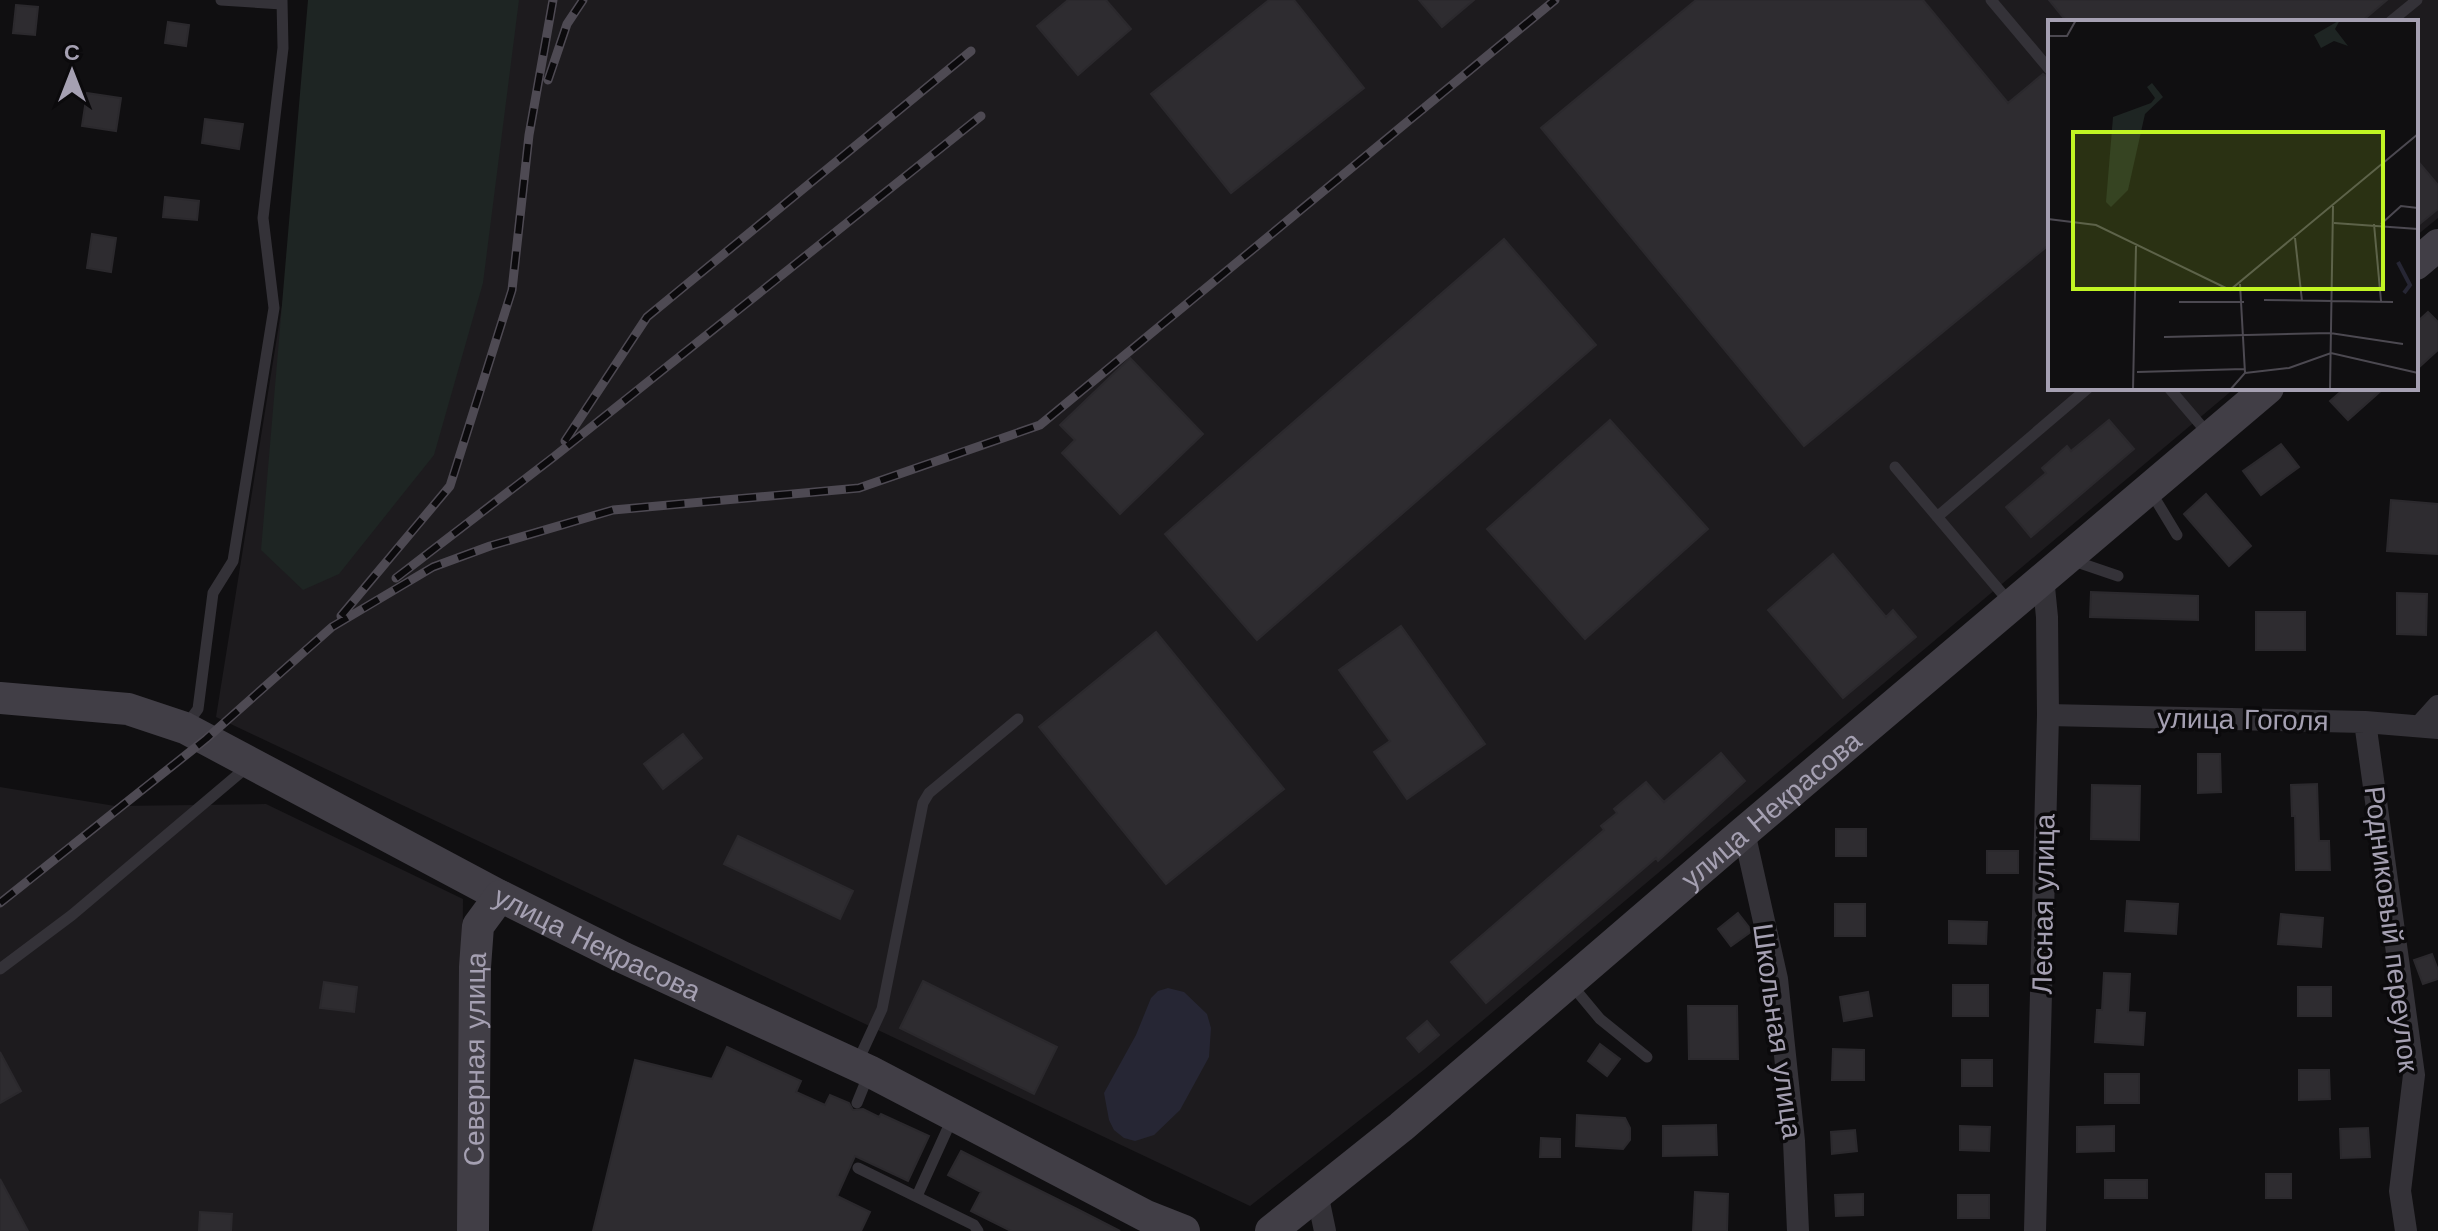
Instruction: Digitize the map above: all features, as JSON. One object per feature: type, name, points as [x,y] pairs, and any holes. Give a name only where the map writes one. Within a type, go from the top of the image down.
[{"type":"street","points":[[2418,262],[2438,245]]},
{"type":"street","name":"улица Некрасова","points":[[1271,1231],[1401,1127],[2266,390]]},
{"type":"street","name":"Лесная улица","points":[[2035,1231],[2048,715],[2055,567]]},
{"type":"street","name":"улица Некрасова","points":[[0,698],[128,709],[185,728],[500,896],[624,958],[862,1068],[1146,1216],[1184,1231]]},
{"type":"street","points":[[2429,727],[2438,706]]},
{"type":"street","name":"улица Гоголя","points":[[2048,715],[2365,722],[2429,727]]},
{"type":"street","name":"Родниковый переулок","points":[[2365,722],[2414,1075],[2400,1191],[2406,1231]]},
{"type":"street","name":"Школьная улица","points":[[1744,832],[1777,979],[1794,1141],[1798,1231]]},
{"type":"street","name":"Северная улица","points":[[473,1231],[478,926],[500,896]]},
{"type":"street","points":[[1317,1193],[1325,1231]]},
{"type":"lane","points":[[185,728],[198,709],[213,593],[233,561],[274,308],[263,218],[283,48],[282,2],[221,0]]},
{"type":"lane","points":[[1991,0],[2048,68]]},
{"type":"lane","points":[[2392,20],[2417,0]]},
{"type":"lane","points":[[1937,517],[2086,390]]},
{"type":"lane","points":[[2174,390],[2210,437]]},
{"type":"lane","points":[[1895,467],[2012,604]]},
{"type":"lane","points":[[2148,489],[2177,535]]},
{"type":"lane","points":[[2055,567],[2075,564],[2118,576]]},
{"type":"lane","points":[[857,1103],[862,1068],[882,1009],[923,803],[929,793],[1018,719]]},
{"type":"lane","points":[[0,969],[72,915],[252,763]]},
{"type":"lane","points":[[1570,982],[1600,1019],[1647,1057]]},
{"type":"lane","points":[[917,1196],[953,1115]]},
{"type":"lane","points":[[858,1168],[974,1225],[978,1231]]},
{"type":"shaded area","points":[[308,0],[519,0],[483,283],[434,455],[339,574],[303,590],[261,550]]},
{"type":"shaded area","points":[[331,0],[2438,0],[2438,218],[2418,234],[2418,20],[2048,20],[2048,390],[2233,390],[1425,1069],[1250,1206],[216,717]]},
{"type":"shaded area","points":[[0,787],[115,806],[266,804],[463,899],[460,1231],[0,1231]]},
{"type":"water","points":[[1168,988],[1184,992],[1207,1014],[1211,1028],[1209,1057],[1180,1110],[1154,1135],[1135,1141],[1124,1138],[1114,1130],[1104,1093],[1136,1035],[1151,998],[1158,991]]},
{"type":"building","points":[[1068,0],[1106,0],[1131,29],[1078,75],[1037,26]]},
{"type":"building","points":[[1269,0],[1294,0],[1364,88],[1231,193],[1151,94]]},
{"type":"building","points":[[1419,0],[1474,0],[1442,27]]},
{"type":"building","points":[[1696,0],[1923,0],[2008,103],[2043,74],[2048,77],[2048,246],[1804,446],[1541,128]]},
{"type":"building","points":[[2049,0],[2387,0],[2363,20],[2065,20]]},
{"type":"building","points":[[16,5],[38,7],[35,35],[13,33]]},
{"type":"building","points":[[168,22],[189,25],[186,46],[165,43]]},
{"type":"building","points":[[87,93],[121,98],[116,131],[82,126]]},
{"type":"building","points":[[205,119],[243,124],[239,149],[202,143]]},
{"type":"building","points":[[2418,161],[2438,185],[2438,209],[2418,225]]},
{"type":"building","points":[[165,197],[199,201],[197,220],[163,217]]},
{"type":"building","points":[[92,234],[116,238],[111,272],[87,268]]},
{"type":"building","points":[[1504,239],[1596,345],[1257,640],[1165,534]]},
{"type":"building","points":[[2428,312],[2438,322],[2438,350],[2418,368],[2418,321]]},
{"type":"building","points":[[1130,358],[1203,434],[1120,514],[1062,453],[1075,440],[1060,425]]},
{"type":"building","points":[[2343,390],[2382,390],[2348,420],[2330,401]]},
{"type":"building","points":[[1610,420],[1708,529],[1585,639],[1487,529]]},
{"type":"building","points":[[2109,420],[2134,449],[2031,537],[2006,507],[2046,473],[2042,468],[2067,446],[2071,451]]},
{"type":"building","points":[[2281,444],[2299,467],[2261,495],[2243,471]]},
{"type":"building","points":[[2206,494],[2251,546],[2229,566],[2184,514]]},
{"type":"building","points":[[2391,500],[2438,504],[2438,554],[2387,551]]},
{"type":"building","points":[[1833,554],[1886,617],[1893,610],[1916,637],[1843,698],[1768,610]]},
{"type":"building","points":[[2091,592],[2198,596],[2198,620],[2090,617]]},
{"type":"building","points":[[2397,593],[2427,594],[2426,635],[2397,634]]},
{"type":"building","points":[[2256,612],[2305,612],[2305,650],[2256,650]]},
{"type":"building","points":[[1401,626],[1485,744],[1407,799],[1374,752],[1390,741],[1339,670]]},
{"type":"building","points":[[1156,632],[1284,789],[1166,884],[1039,727]]},
{"type":"building","points":[[683,734],[702,758],[663,789],[644,764]]},
{"type":"building","points":[[1721,753],[1745,781],[1658,861],[1656,858],[1486,1003],[1451,962],[1604,830],[1601,826],[1617,813],[1614,809],[1646,782],[1664,802]]},
{"type":"building","points":[[2198,754],[2220,754],[2221,792],[2198,793]]},
{"type":"building","points":[[2317,784],[2319,841],[2329,841],[2330,870],[2296,870],[2291,785]]},
{"type":"building","points":[[2092,785],[2140,786],[2139,840],[2091,839]]},
{"type":"building","points":[[1836,829],[1866,829],[1866,856],[1836,856]]},
{"type":"building","points":[[738,836],[853,891],[840,919],[724,864]]},
{"type":"building","points":[[1987,851],[2018,851],[2018,873],[1987,873]]},
{"type":"building","points":[[2127,901],[2178,904],[2176,934],[2125,931]]},
{"type":"building","points":[[1835,904],[1865,904],[1865,936],[1835,936]]},
{"type":"building","points":[[1738,913],[1752,931],[1731,946],[1718,929]]},
{"type":"building","points":[[2281,914],[2323,918],[2321,947],[2278,944]]},
{"type":"building","points":[[1949,921],[1987,922],[1986,944],[1949,943]]},
{"type":"building","points":[[2432,954],[2438,979],[2423,984],[2414,960]]},
{"type":"building","points":[[2104,973],[2130,974],[2128,1012],[2145,1013],[2143,1045],[2095,1042],[2097,1010],[2102,1010]]},
{"type":"building","points":[[923,981],[1057,1047],[1034,1094],[900,1028]]},
{"type":"building","points":[[324,982],[357,987],[354,1012],[320,1008]]},
{"type":"building","points":[[1953,985],[1988,985],[1988,1016],[1953,1016]]},
{"type":"building","points":[[2298,987],[2331,987],[2331,1016],[2298,1016]]},
{"type":"building","points":[[1868,992],[1872,1016],[1844,1021],[1840,997]]},
{"type":"building","points":[[1688,1006],[1737,1006],[1738,1059],[1689,1059]]},
{"type":"building","points":[[1427,1021],[1439,1035],[1419,1052],[1407,1038]]},
{"type":"building","points":[[1600,1044],[1620,1059],[1607,1076],[1588,1061]]},
{"type":"building","points":[[727,1047],[801,1081],[796,1092],[825,1105],[830,1095],[849,1103],[853,1110],[863,1109],[879,1117],[881,1114],[929,1136],[908,1181],[855,1156],[837,1196],[870,1212],[861,1231],[593,1231],[635,1060],[712,1079]]},
{"type":"building","points":[[1833,1049],[1864,1050],[1864,1080],[1832,1080]]},
{"type":"building","points":[[0,1052],[21,1091],[0,1103]]},
{"type":"building","points":[[1962,1060],[1992,1060],[1992,1086],[1962,1086]]},
{"type":"building","points":[[2299,1070],[2329,1070],[2330,1099],[2299,1100]]},
{"type":"building","points":[[2105,1074],[2139,1074],[2139,1103],[2105,1103]]},
{"type":"building","points":[[1577,1115],[1625,1118],[1630,1128],[1630,1140],[1623,1149],[1576,1146]]},
{"type":"building","points":[[1716,1125],[1717,1155],[1663,1156],[1663,1126]]},
{"type":"building","points":[[1960,1126],[1990,1127],[1989,1151],[1960,1150]]},
{"type":"building","points":[[2114,1126],[2114,1151],[2077,1152],[2077,1127]]},
{"type":"building","points":[[2368,1128],[2370,1157],[2341,1158],[2340,1129]]},
{"type":"building","points":[[1855,1130],[1857,1151],[1832,1154],[1831,1132]]},
{"type":"building","points":[[1541,1138],[1560,1139],[1560,1157],[1540,1157]]},
{"type":"building","points":[[961,1151],[1120,1231],[1011,1231],[971,1211],[981,1192],[948,1175]]},
{"type":"building","points":[[2266,1174],[2291,1174],[2291,1198],[2266,1198]]},
{"type":"building","points":[[0,1179],[28,1231],[0,1231]]},
{"type":"building","points":[[2105,1180],[2147,1180],[2147,1198],[2105,1198]]},
{"type":"building","points":[[1695,1192],[1728,1194],[1727,1231],[1693,1231]]},
{"type":"building","points":[[1863,1194],[1863,1215],[1836,1216],[1835,1195]]},
{"type":"building","points":[[1958,1195],[1989,1195],[1989,1218],[1958,1218]]},
{"type":"building","points":[[200,1212],[232,1214],[231,1231],[199,1231]]},
{"type":"railway","points":[[341,616],[450,486],[512,290],[529,135],[553,0]]},
{"type":"railway","points":[[548,80],[567,24],[583,0]]},
{"type":"railway","points":[[0,903],[206,739],[332,627],[433,567],[490,546],[613,510],[859,488],[1040,425],[1555,0]]},
{"type":"railway","points":[[565,441],[647,317],[971,51]]},
{"type":"railway","points":[[396,578],[555,456],[981,116]]}]
